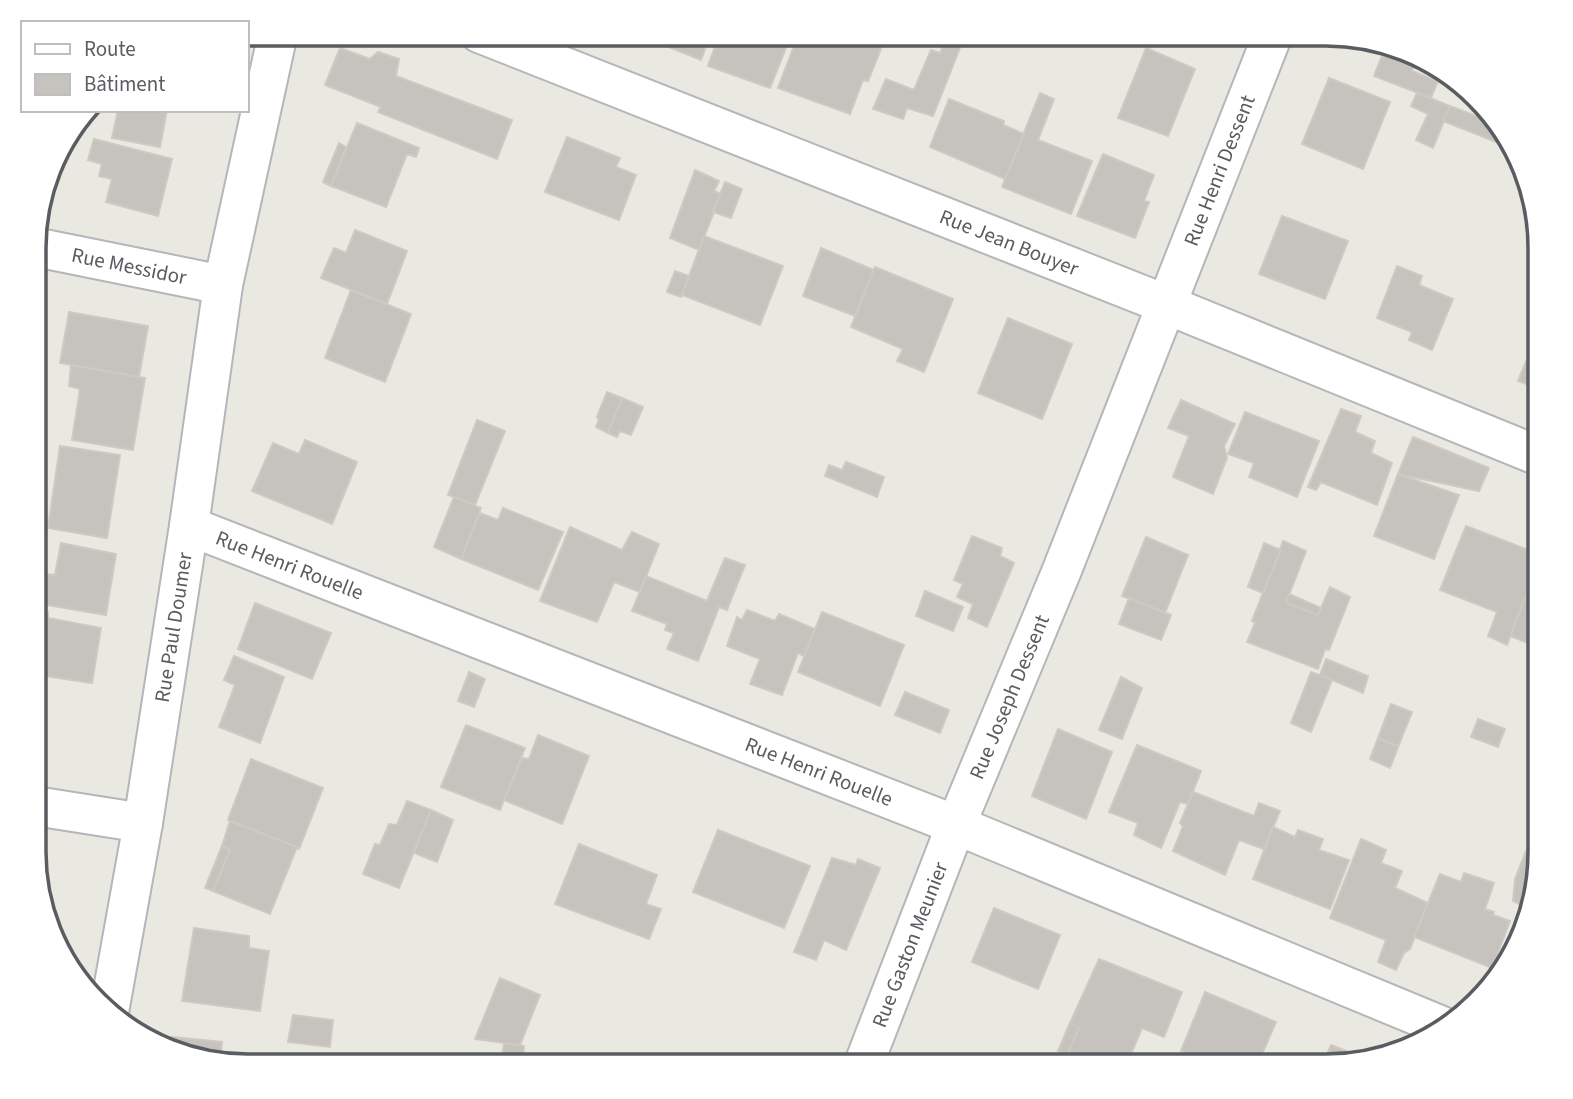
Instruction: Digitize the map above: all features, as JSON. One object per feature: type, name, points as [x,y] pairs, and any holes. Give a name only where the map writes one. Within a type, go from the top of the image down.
[{"type":"street","name":"Rue Paul Doumer","points":[[111,1000],[143,822],[190,526],[223,285],[275,45]]},
{"type":"street","name":"Rue Jean Bouyer","points":[[509,45],[1165,304],[1527,451]]},
{"type":"street","name":"Rue Henri Dessent","points":[[1062,570],[1268,46]]},
{"type":"street","name":"Rue Messidor","points":[[45,249],[223,285]]},
{"type":"street","name":"Rue Henri Rouelle","points":[[190,526],[956,825],[1434,1023]]},
{"type":"street","name":"Rue Joseph Dessent","points":[[956,825],[1062,570]]},
{"type":"street","points":[[46,808],[143,822]]},
{"type":"street","name":"Rue Gaston Meunier","points":[[868,1054],[956,825]]},
{"type":"building","points":[[664,45],[706,45],[701,60]]},
{"type":"building","points":[[715,45],[787,45],[770,88],[708,66]]},
{"type":"building","points":[[794,46],[882,46],[868,81],[863,80],[850,114],[778,88]]},
{"type":"building","points":[[943,46],[961,46],[933,116],[907,108],[903,119],[873,109],[886,79],[914,90],[931,50],[940,53]]},
{"type":"building","points":[[340,48],[370,59],[378,52],[399,59],[396,76],[512,120],[497,159],[378,112],[381,107],[325,85]]},
{"type":"building","points":[[1146,48],[1195,69],[1168,136],[1118,118]]},
{"type":"building","points":[[1383,54],[1414,66],[1412,71],[1438,81],[1431,98],[1374,76]]},
{"type":"building","points":[[1329,78],[1390,102],[1363,169],[1302,144]]},
{"type":"building","points":[[1040,93],[1054,99],[1038,140],[1092,161],[1071,214],[1002,187]]},
{"type":"building","points":[[1417,93],[1450,106],[1433,148],[1416,140],[1428,114],[1411,106]]},
{"type":"building","points":[[949,99],[1004,121],[1003,125],[1024,134],[1005,179],[930,147]]},
{"type":"building","points":[[1450,106],[1480,118],[1498,143],[1443,121]]},
{"type":"building","points":[[118,112],[167,112],[160,147],[112,138]]},
{"type":"building","points":[[357,123],[419,148],[416,157],[407,154],[386,207],[331,186]]},
{"type":"building","points":[[567,137],[620,158],[616,167],[636,175],[619,220],[545,192]]},
{"type":"building","points":[[94,139],[172,159],[158,216],[106,202],[112,179],[99,176],[102,164],[88,160]]},
{"type":"building","points":[[339,143],[346,147],[331,186],[323,182]]},
{"type":"building","points":[[1103,154],[1154,175],[1144,201],[1149,202],[1135,238],[1077,216]]},
{"type":"building","points":[[695,170],[719,181],[714,191],[721,194],[699,250],[670,238]]},
{"type":"building","points":[[725,182],[742,189],[731,218],[713,212]]},
{"type":"building","points":[[1282,216],[1348,241],[1325,299],[1259,274]]},
{"type":"building","points":[[355,230],[407,251],[387,304],[321,278],[334,248],[346,253]]},
{"type":"building","points":[[704,236],[783,266],[760,325],[682,295]]},
{"type":"building","points":[[821,248],[874,270],[855,316],[803,296]]},
{"type":"building","points":[[1397,266],[1422,276],[1419,285],[1453,299],[1432,350],[1409,340],[1412,332],[1377,318]]},
{"type":"building","points":[[875,267],[953,299],[924,372],[897,361],[903,349],[851,327]]},
{"type":"building","points":[[675,271],[689,276],[681,297],[667,292]]},
{"type":"building","points":[[351,290],[411,314],[385,382],[325,358]]},
{"type":"building","points":[[69,312],[148,326],[139,377],[60,363]]},
{"type":"building","points":[[1008,318],[1072,344],[1042,419],[978,393]]},
{"type":"building","points":[[1527,359],[1527,384],[1518,381]]},
{"type":"building","points":[[71,365],[145,378],[133,450],[72,440],[80,389],[69,386]]},
{"type":"building","points":[[607,392],[622,398],[608,433],[596,427]]},
{"type":"building","points":[[622,398],[643,407],[631,435],[620,431],[617,437],[608,433]]},
{"type":"building","points":[[1181,400],[1235,424],[1224,446],[1227,458],[1213,494],[1173,477],[1189,436],[1168,428]]},
{"type":"building","points":[[1341,409],[1361,416],[1355,432],[1375,441],[1371,453],[1392,463],[1377,505],[1321,482],[1316,490],[1308,487]]},
{"type":"building","points":[[1245,412],[1319,441],[1297,497],[1249,477],[1254,463],[1228,454]]},
{"type":"building","points":[[477,420],[505,431],[475,505],[448,495]]},
{"type":"building","points":[[1413,437],[1489,468],[1479,491],[1398,474]]},
{"type":"building","points":[[305,440],[357,462],[332,524],[252,491],[273,443],[299,454]]},
{"type":"building","points":[[60,446],[120,455],[107,538],[48,528]]},
{"type":"building","points":[[846,462],[884,477],[877,497],[825,476],[829,465],[842,470]]},
{"type":"building","points":[[1398,474],[1459,495],[1434,559],[1374,536]]},
{"type":"building","points":[[454,497],[481,508],[461,559],[434,547]]},
{"type":"building","points":[[503,508],[563,532],[538,590],[461,559],[480,513],[498,520]]},
{"type":"building","points":[[1466,526],[1527,549],[1527,593],[1507,645],[1488,636],[1497,612],[1440,590]]},
{"type":"building","points":[[570,527],[622,550],[632,532],[659,544],[640,592],[614,582],[597,622],[540,601]]},
{"type":"building","points":[[972,536],[1002,548],[1000,556],[1014,563],[987,627],[968,618],[973,604],[957,597],[963,584],[954,580]]},
{"type":"building","points":[[1146,537],[1188,555],[1165,613],[1122,596]]},
{"type":"building","points":[[1283,541],[1306,551],[1286,603],[1318,615],[1330,587],[1350,597],[1329,650],[1325,649],[1318,669],[1247,642],[1255,623],[1252,621]]},
{"type":"building","points":[[61,543],[116,554],[106,615],[46,605],[46,574],[55,575]]},
{"type":"building","points":[[1264,543],[1281,550],[1263,593],[1248,587]]},
{"type":"building","points":[[725,558],[745,565],[727,610],[719,607],[698,661],[667,649],[674,633],[665,630],[667,624],[632,611],[646,576],[707,601]]},
{"type":"building","points":[[925,591],[963,607],[953,631],[916,616]]},
{"type":"building","points":[[1289,594],[1321,608],[1318,615],[1286,603]]},
{"type":"building","points":[[1527,594],[1527,643],[1510,636]]},
{"type":"building","points":[[1129,598],[1171,615],[1161,640],[1119,624]]},
{"type":"building","points":[[255,603],[331,633],[312,679],[238,649]]},
{"type":"building","points":[[747,610],[775,621],[779,614],[815,629],[804,656],[798,653],[782,695],[750,684],[760,659],[727,646],[737,617],[742,620]]},
{"type":"building","points":[[46,612],[48,612],[48,618],[101,628],[92,683],[46,676]]},
{"type":"building","points":[[822,612],[904,645],[880,706],[798,672]]},
{"type":"building","points":[[234,656],[284,677],[260,743],[219,727],[235,685],[224,680]]},
{"type":"building","points":[[1326,659],[1368,676],[1363,693],[1320,675]]},
{"type":"building","points":[[469,672],[485,679],[474,707],[458,701]]},
{"type":"building","points":[[1311,672],[1332,680],[1311,732],[1291,723]]},
{"type":"building","points":[[1121,677],[1142,688],[1122,739],[1099,730]]},
{"type":"building","points":[[905,692],[949,710],[940,733],[895,715]]},
{"type":"building","points":[[1391,704],[1412,712],[1398,747],[1378,738]]},
{"type":"building","points":[[1478,719],[1505,729],[1498,747],[1471,737]]},
{"type":"building","points":[[466,725],[525,748],[500,810],[441,787]]},
{"type":"building","points":[[1058,729],[1112,752],[1086,819],[1032,796]]},
{"type":"building","points":[[538,735],[589,756],[562,824],[504,800],[522,758],[529,759]]},
{"type":"building","points":[[1378,738],[1398,747],[1390,768],[1370,759]]},
{"type":"building","points":[[1137,745],[1201,771],[1188,804],[1180,802],[1161,848],[1134,835],[1138,823],[1109,812]]},
{"type":"building","points":[[251,759],[323,788],[299,849],[228,820]]},
{"type":"building","points":[[1193,792],[1254,816],[1259,803],[1280,811],[1264,849],[1239,840],[1225,875],[1173,851],[1183,826],[1180,823]]},
{"type":"building","points":[[407,801],[431,810],[399,888],[363,874],[375,844],[380,845],[389,824],[397,825]]},
{"type":"building","points":[[431,810],[453,820],[437,862],[414,853]]},
{"type":"building","points":[[230,821],[297,847],[270,914],[213,891],[230,850],[222,846]]},
{"type":"building","points":[[1273,827],[1295,837],[1298,830],[1323,839],[1319,850],[1349,860],[1330,909],[1253,879]]},
{"type":"building","points":[[718,830],[810,866],[784,928],[693,892]]},
{"type":"building","points":[[1361,839],[1386,850],[1381,863],[1402,871],[1395,888],[1428,903],[1410,949],[1404,953],[1396,970],[1378,962],[1386,940],[1330,918]]},
{"type":"building","points":[[579,844],[657,875],[646,904],[661,909],[649,939],[555,904]]},
{"type":"building","points":[[222,846],[230,850],[213,891],[205,888]]},
{"type":"building","points":[[1527,848],[1520,905],[1513,901],[1515,879]]},
{"type":"building","points":[[832,858],[856,865],[858,859],[880,868],[846,950],[824,940],[816,960],[794,952]]},
{"type":"building","points":[[1464,873],[1494,883],[1485,909],[1510,921],[1491,968],[1414,937],[1440,874],[1461,882]]},
{"type":"building","points":[[994,908],[1060,935],[1038,989],[972,962]]},
{"type":"building","points":[[194,928],[249,936],[249,948],[269,951],[260,1011],[182,1001]]},
{"type":"building","points":[[1099,959],[1182,992],[1164,1037],[1142,1028],[1131,1054],[1068,1054],[1079,1028],[1070,1023]]},
{"type":"building","points":[[500,978],[540,995],[520,1045],[475,1039]]},
{"type":"building","points":[[1205,992],[1276,1022],[1262,1054],[1188,1054],[1181,1051]]},
{"type":"building","points":[[293,1015],[333,1020],[330,1047],[288,1042]]},
{"type":"building","points":[[1070,1023],[1079,1028],[1068,1054],[1058,1051]]},
{"type":"building","points":[[172,1039],[222,1042],[221,1052],[195,1047]]},
{"type":"building","points":[[504,1043],[524,1046],[523,1053],[503,1053]]},
{"type":"building","points":[[1331,1045],[1350,1052],[1327,1054]]}]
